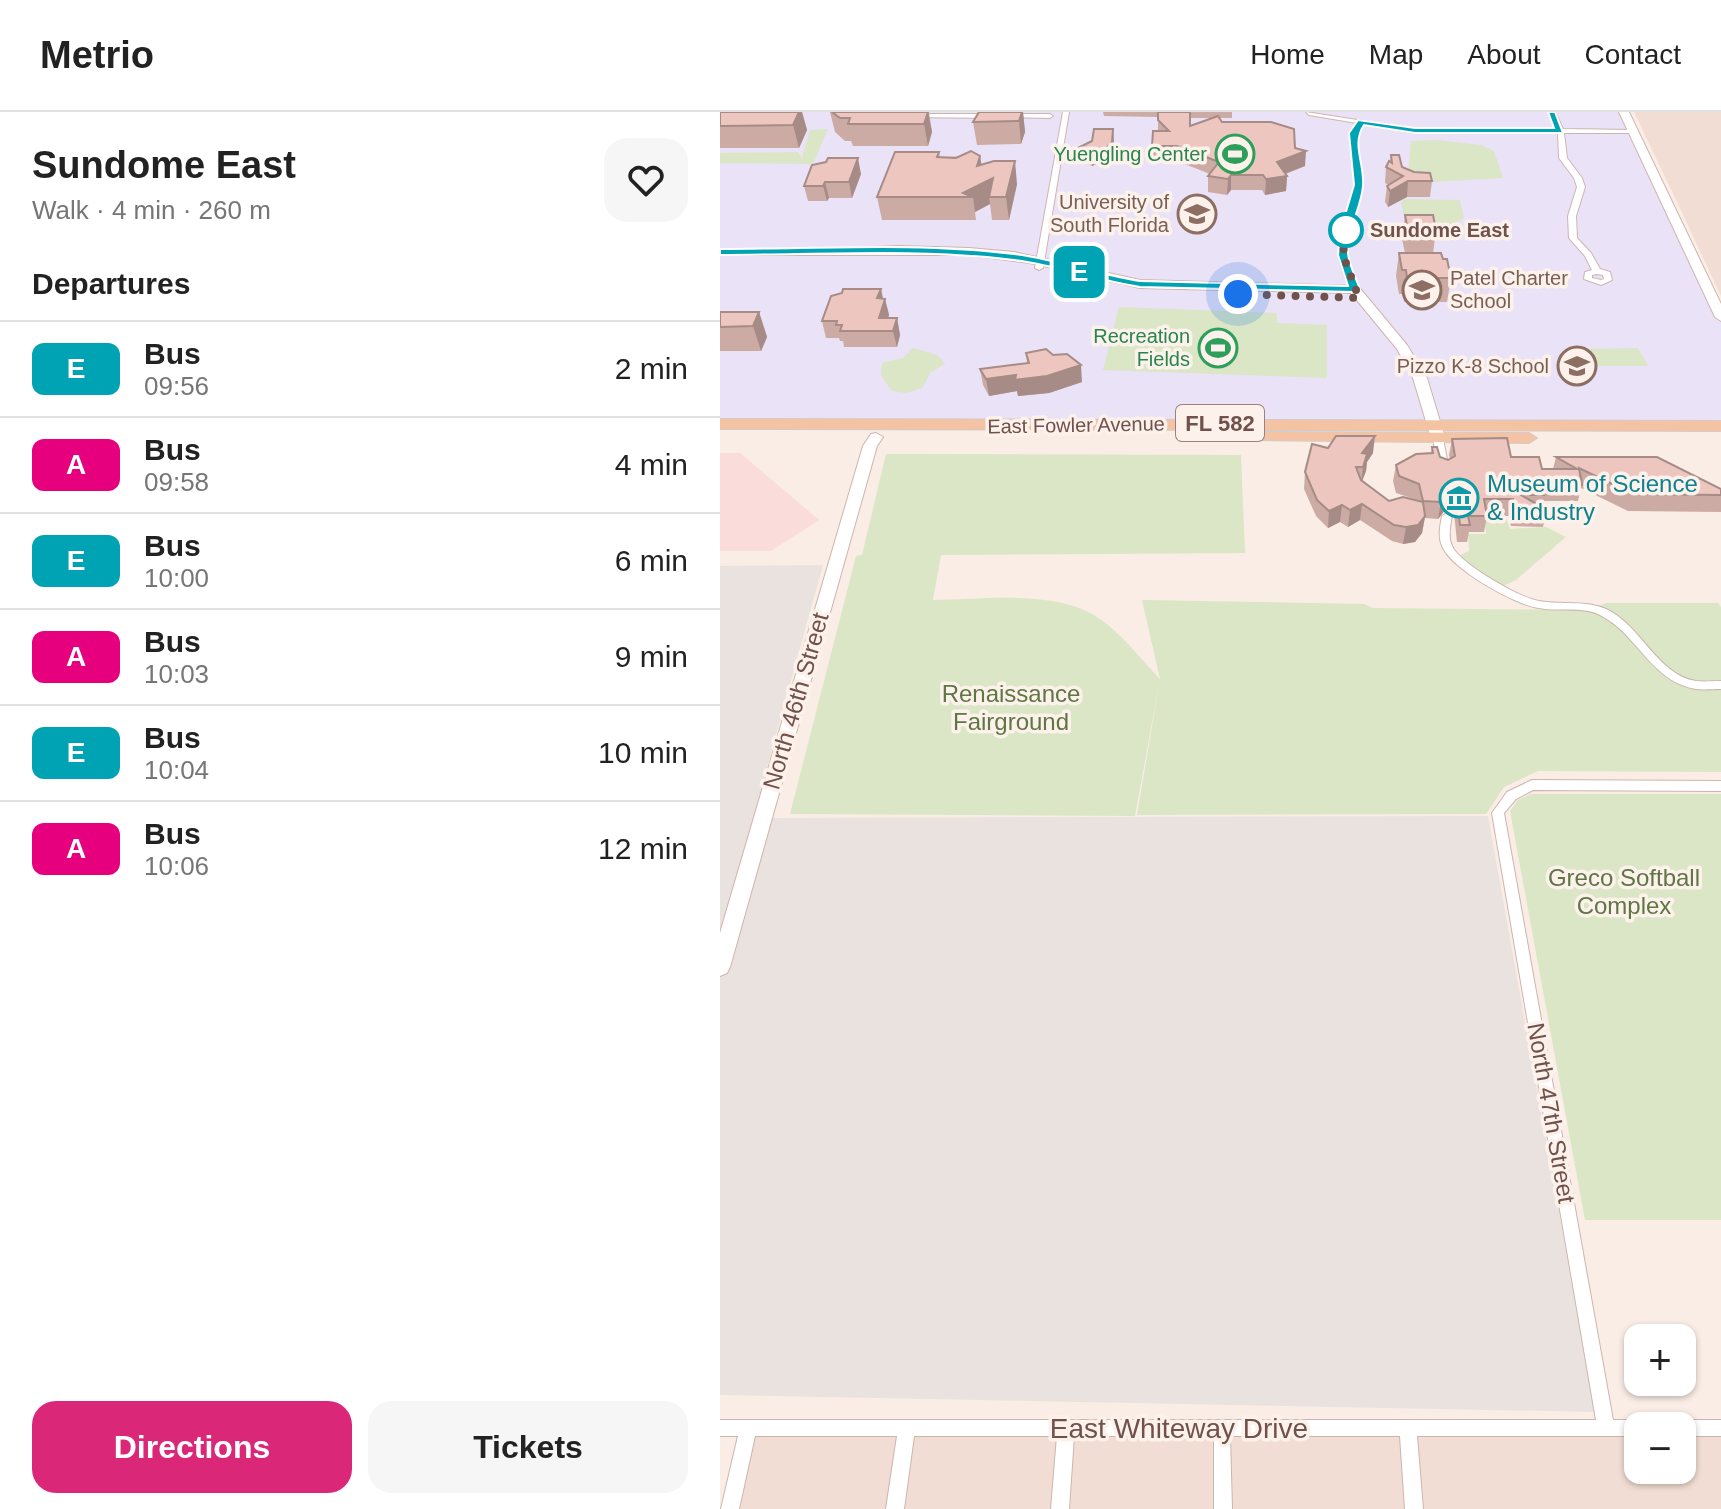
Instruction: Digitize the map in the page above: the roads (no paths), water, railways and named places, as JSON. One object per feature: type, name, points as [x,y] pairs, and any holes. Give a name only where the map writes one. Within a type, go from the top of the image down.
[{"type":"main road","name":"East Fowler Avenue","points":[[720,424],[876,431],[1436,431],[1721,426]]},
{"type":"main road","name":"East Fowler Avenue","points":[[720,437],[980,426],[1721,438]]},
{"type":"street","points":[[1552,112],[1560,131],[1563,158],[1581,187],[1572,216],[1573,238],[1597,271]]},
{"type":"street","points":[[1624,112],[1721,317]]},
{"type":"street","points":[[1309,113],[1415,131],[1633,131]]},
{"type":"street","points":[[906,116],[1060,114],[1035,264]]},
{"type":"street","points":[[1361,122],[1354,133],[1353,143],[1359,185],[1345,232],[1343,255],[1357,293],[1385,322],[1420,378],[1444,471]]},
{"type":"street","points":[[720,252],[830,252],[982,259],[1035,264],[1102,286],[1135,290],[1357,293]]},
{"type":"street","name":"North 46th Street","points":[[720,967],[845,524],[876,431]]},
{"type":"street","points":[[1447,516],[1444,527],[1451,553],[1502,590],[1536,604],[1591,608],[1604,612],[1630,633],[1661,669],[1675,678],[1690,685],[1721,685]]},
{"type":"street","name":"North 47th Street","points":[[1606,1428],[1498,813],[1505,801],[1532,785],[1721,786]]},
{"type":"street","name":"East Whiteway Drive","points":[[720,1428],[1624,1428]]},
{"type":"street","points":[[730,1509],[748,1428]]},
{"type":"street","points":[[895,1509],[907,1428]]},
{"type":"street","points":[[1060,1509],[1066,1428]]},
{"type":"street","points":[[1696,1428],[1721,1428]]},
{"type":"street","points":[[1222,1429],[1223,1509]]},
{"type":"street","points":[[1408,1429],[1414,1509]]},
{"type":"place","name":"Yuengling Center","points":[[1235,154]]},
{"type":"place","name":"University of South Florida","points":[[1197,214]]},
{"type":"place","name":"Sundome East","points":[[1346,230]]},
{"type":"place","name":"Patel Charter School","points":[[1422,290]]},
{"type":"place","name":"Recreation Fields","points":[[1218,348]]},
{"type":"place","name":"Pizzo K-8 School","points":[[1577,366]]},
{"type":"place","name":"Museum of Science & Industry","points":[[1459,498]]},
{"type":"park label","name":"Renaissance Fairground","points":[[1011,708]]},
{"type":"park label","name":"Greco Softball Complex","points":[[1624,892]]}]
